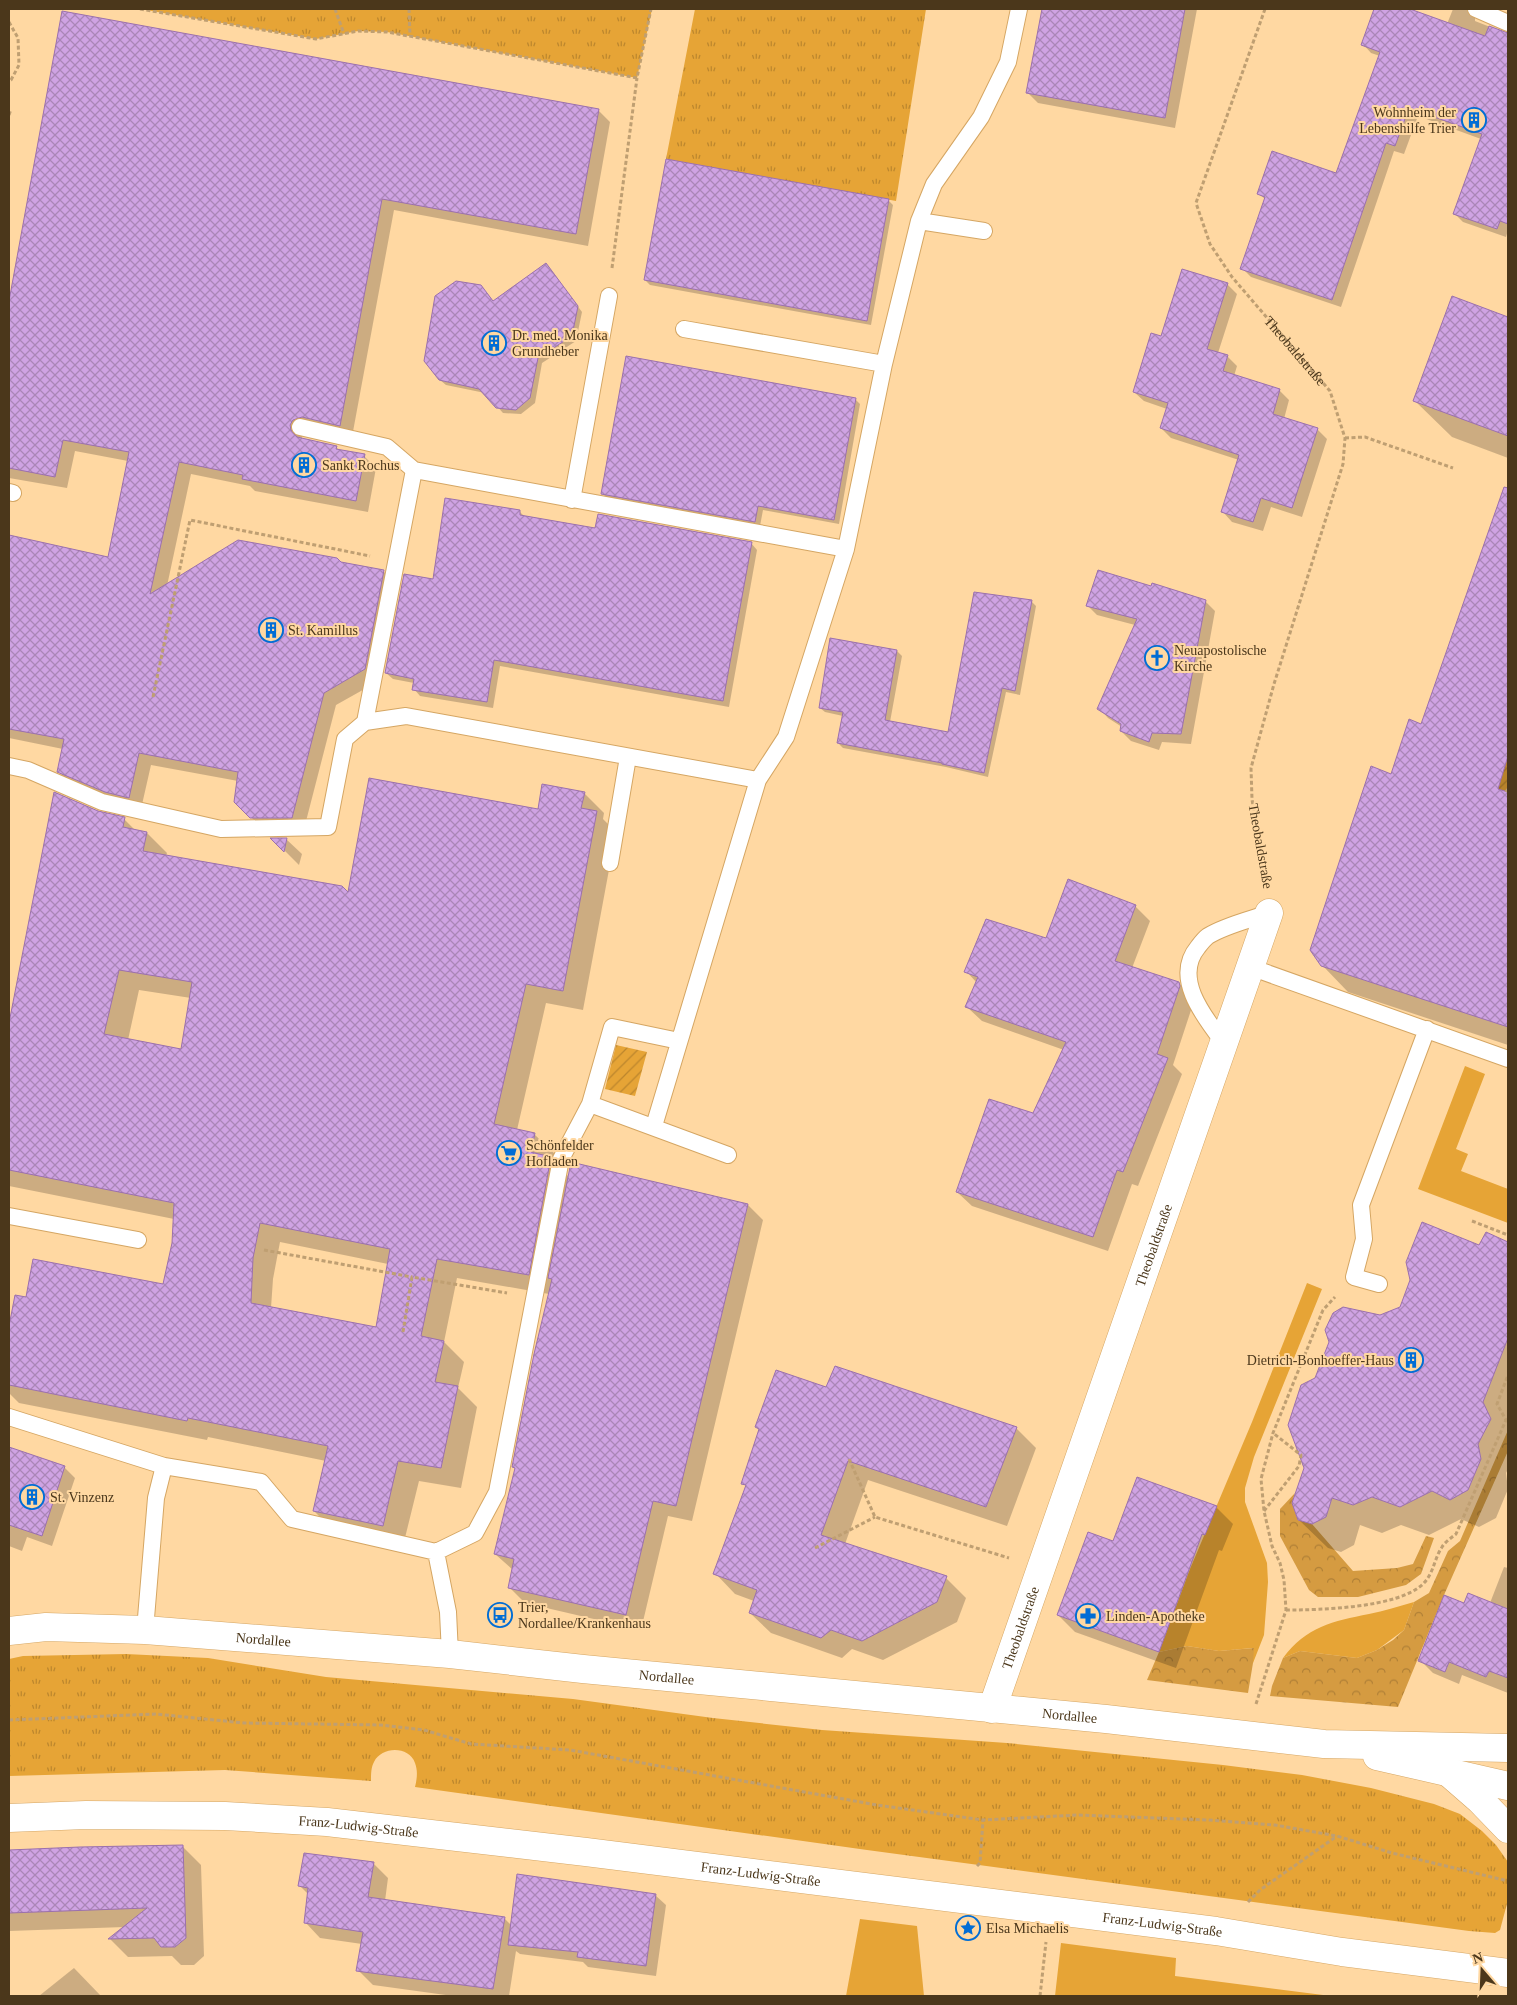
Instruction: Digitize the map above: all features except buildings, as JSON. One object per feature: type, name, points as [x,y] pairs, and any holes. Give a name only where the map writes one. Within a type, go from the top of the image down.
[{"type":"street","name":"Theobaldstraße","points":[[992,1709],[1269,913]]},
{"type":"street","name":"Nordallee","points":[[9,1631],[46,1627],[145,1630],[450,1654],[583,1669],[1106,1719],[1324,1744],[1508,1748]]},
{"type":"street","name":"Nordallee","points":[[1324,1744],[1508,1786]]},
{"type":"street","points":[[1449,1773],[1508,1828]]},
{"type":"street","name":"Franz-Ludwig-Straße","points":[[9,1818],[86,1815],[225,1816],[327,1822],[1216,1931],[1342,1952],[1508,1973]]},
{"type":"lane","points":[[654,1126],[758,780],[786,737],[846,549],[884,364],[918,221],[934,184],[981,117],[1008,62],[1019,9]]},
{"type":"lane","points":[[1476,9],[1508,23]]},
{"type":"lane","points":[[918,221],[984,231]]},
{"type":"lane","points":[[572,500],[609,296]]},
{"type":"lane","points":[[684,329],[884,364]]},
{"type":"lane","points":[[300,427],[387,447],[414,470],[846,549]]},
{"type":"lane","points":[[365,722],[414,470]]},
{"type":"lane","points":[[9,766],[28,770],[102,802],[221,829],[328,827],[345,739],[365,722],[406,716],[758,780]]},
{"type":"lane","points":[[610,863],[628,757]]},
{"type":"lane","points":[[1224,1043],[1203,1015],[1190,988],[1188,972],[1192,954],[1206,937],[1222,929],[1269,913]]},
{"type":"lane","points":[[1250,967],[1508,1058]]},
{"type":"lane","points":[[9,1417],[164,1466],[261,1482],[292,1519],[436,1552],[476,1533],[497,1492],[561,1159],[590,1104],[612,1027],[679,1041]]},
{"type":"lane","points":[[1379,1284],[1354,1276],[1364,1240],[1361,1205],[1428,1029]]},
{"type":"lane","points":[[590,1104],[654,1126],[728,1155]]},
{"type":"lane","points":[[9,1216],[138,1240]]},
{"type":"lane","points":[[145,1630],[156,1498],[164,1466]]},
{"type":"lane","points":[[436,1552],[448,1612],[450,1654]]},
{"type":"path","points":[[140,9],[316,39],[358,31],[387,32],[637,78]]},
{"type":"path","points":[[157,12],[161,9]]},
{"type":"path","points":[[335,9],[344,34]]},
{"type":"path","points":[[409,9],[410,36]]},
{"type":"path","points":[[609,296],[637,78],[651,9]]},
{"type":"path","name":"Theobaldstraße","points":[[1265,9],[1196,203],[1210,244],[1232,277],[1330,391],[1345,438],[1343,464],[1274,684],[1251,768],[1252,798],[1257,836],[1270,886],[1269,913]]},
{"type":"path","points":[[9,22],[18,38],[20,66],[9,81]]},
{"type":"path","points":[[9,116],[11,109]]},
{"type":"path","points":[[1345,438],[1365,438],[1453,468]]},
{"type":"path","points":[[153,697],[190,520],[395,561]]},
{"type":"path","points":[[1472,1220],[1508,1235]]},
{"type":"path","points":[[264,1250],[412,1278],[534,1298]]},
{"type":"path","points":[[1249,1735],[1261,1684],[1286,1610],[1284,1580],[1280,1563],[1272,1546],[1264,1511],[1261,1479],[1273,1433],[1323,1310],[1354,1276]]},
{"type":"path","points":[[402,1332],[412,1278]]},
{"type":"path","points":[[1286,1610],[1323,1610],[1365,1604],[1406,1595],[1422,1585],[1431,1573],[1442,1545],[1456,1534],[1506,1420],[1497,1404],[1508,1375]]},
{"type":"path","points":[[1264,1511],[1299,1466],[1301,1455],[1273,1433]]},
{"type":"path","points":[[849,1459],[875,1517]]},
{"type":"path","points":[[815,1548],[875,1517],[1041,1569]]},
{"type":"path","points":[[9,1720],[156,1714],[244,1723],[381,1724],[424,1730],[471,1744],[570,1750],[877,1805],[983,1820],[1078,1815],[1208,1820],[1275,1825],[1337,1836],[1392,1853],[1508,1882]]},
{"type":"path","points":[[943,1897],[980,1863],[983,1820]]},
{"type":"path","points":[[1216,1931],[1260,1890],[1337,1836]]},
{"type":"path","points":[[1040,1996],[1046,1942]]},
{"type":"green space","points":[[140,9],[652,9],[637,78],[387,32],[358,31],[316,39]]},
{"type":"green space","points":[[695,9],[926,9],[896,201],[666,159]]},
{"type":"green space","points":[[1508,756],[1508,792],[1498,789]]},
{"type":"green space","points":[[616,1045],[647,1052],[635,1096],[605,1089]]},
{"type":"green space","points":[[1465,1066],[1485,1074],[1456,1149],[1468,1154],[1461,1171],[1508,1189],[1508,1223],[1418,1189]]},
{"type":"green space","points":[[1307,1283],[1322,1289],[1254,1457],[1245,1488],[1245,1502],[1267,1563],[1268,1582],[1264,1635],[1253,1663],[1253,1648],[1219,1651],[1187,1646],[1159,1652],[1190,1569],[1252,1422]]},
{"type":"green space","points":[[1508,1430],[1508,1451],[1444,1595],[1398,1707],[1270,1696],[1283,1658],[1300,1651],[1357,1658],[1377,1650],[1404,1630],[1414,1602],[1429,1593],[1448,1551],[1460,1541]]},
{"type":"green space","points":[[1295,1493],[1292,1503],[1298,1520],[1312,1524],[1353,1571],[1397,1568],[1413,1564],[1426,1536],[1434,1538],[1421,1574],[1406,1585],[1358,1597],[1318,1597],[1309,1590],[1280,1536],[1280,1509]]},
{"type":"green space","points":[[1414,1602],[1404,1630],[1377,1650],[1357,1658],[1300,1651],[1283,1658],[1301,1639],[1321,1627],[1344,1619]]},
{"type":"green space","points":[[1187,1646],[1219,1651],[1254,1648],[1248,1693],[1147,1680],[1159,1652]]},
{"type":"green space","points":[[126,1654],[208,1658],[326,1677],[573,1699],[713,1718],[822,1730],[1007,1743],[1302,1775],[1371,1788],[1434,1804],[1460,1814],[1496,1845],[1508,1862],[1508,1900],[1500,1930],[1495,1933],[1469,1931],[867,1850],[415,1787],[417,1769],[412,1757],[407,1753],[395,1750],[383,1753],[374,1762],[371,1771],[371,1781],[225,1770],[9,1776],[9,1659],[23,1656]]},
{"type":"green space","points":[[860,1919],[917,1926],[924,1996],[846,1996]]},
{"type":"green space","points":[[1061,1943],[1176,1958],[1175,1976],[1331,1996],[1055,1996]]},
{"type":"place","name":"Wohnheim der Lebenshilfe Trier","points":[[1474,120]]},
{"type":"place","name":"Dr. med. Monika Grundheber","points":[[494,343]]},
{"type":"place","name":"Sankt Rochus","points":[[304,465]]},
{"type":"place","name":"St. Kamillus","points":[[271,630]]},
{"type":"place","name":"Neuapostolische Kirche","points":[[1157,658]]},
{"type":"place","name":"Schönfelder Hofladen","points":[[509,1153]]},
{"type":"place","name":"Dietrich-Bonhoeffer-Haus","points":[[1411,1360]]},
{"type":"place","name":"St. Vinzenz","points":[[32,1497]]},
{"type":"place","name":"Trier, Nordallee/Krankenhaus","points":[[500,1615]]},
{"type":"place","name":"Linden-Apotheke","points":[[1088,1616]]},
{"type":"place","name":"Elsa Michaelis","points":[[968,1928]]}]
